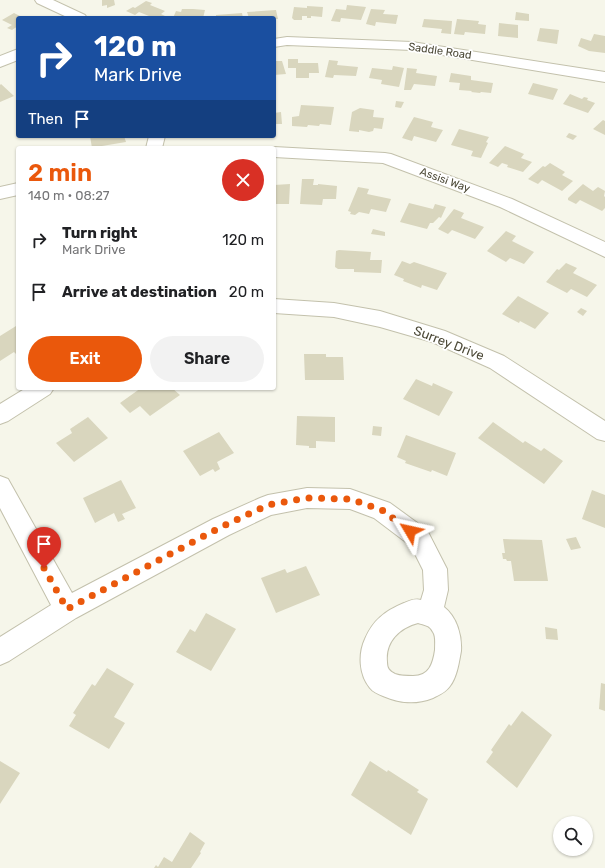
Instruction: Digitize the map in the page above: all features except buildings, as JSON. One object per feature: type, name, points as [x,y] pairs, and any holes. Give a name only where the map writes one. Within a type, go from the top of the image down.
[{"type":"street","points":[[42,0],[76,16]]},
{"type":"street","name":"Saddle Road","points":[[276,43],[287,41],[412,46],[605,77]]},
{"type":"street","points":[[0,62],[16,55]]},
{"type":"street","name":"Assisi Way","points":[[276,152],[384,158],[506,203],[605,250]]},
{"type":"street","points":[[0,193],[16,189]]},
{"type":"street","name":"Surrey Drive","points":[[276,306],[334,310],[380,319],[438,336],[497,362],[605,432]]},
{"type":"street","points":[[0,415],[40,390]]},
{"type":"street","points":[[0,486],[67,609]]},
{"type":"street","points":[[0,652],[67,609],[221,527],[268,505],[307,498],[350,499],[382,510],[419,538],[435,569],[436,590],[430,614]]},
{"type":"route","points":[[44,568],[67,609],[221,527],[268,505],[307,498],[350,499],[382,510],[410,531]]}]
